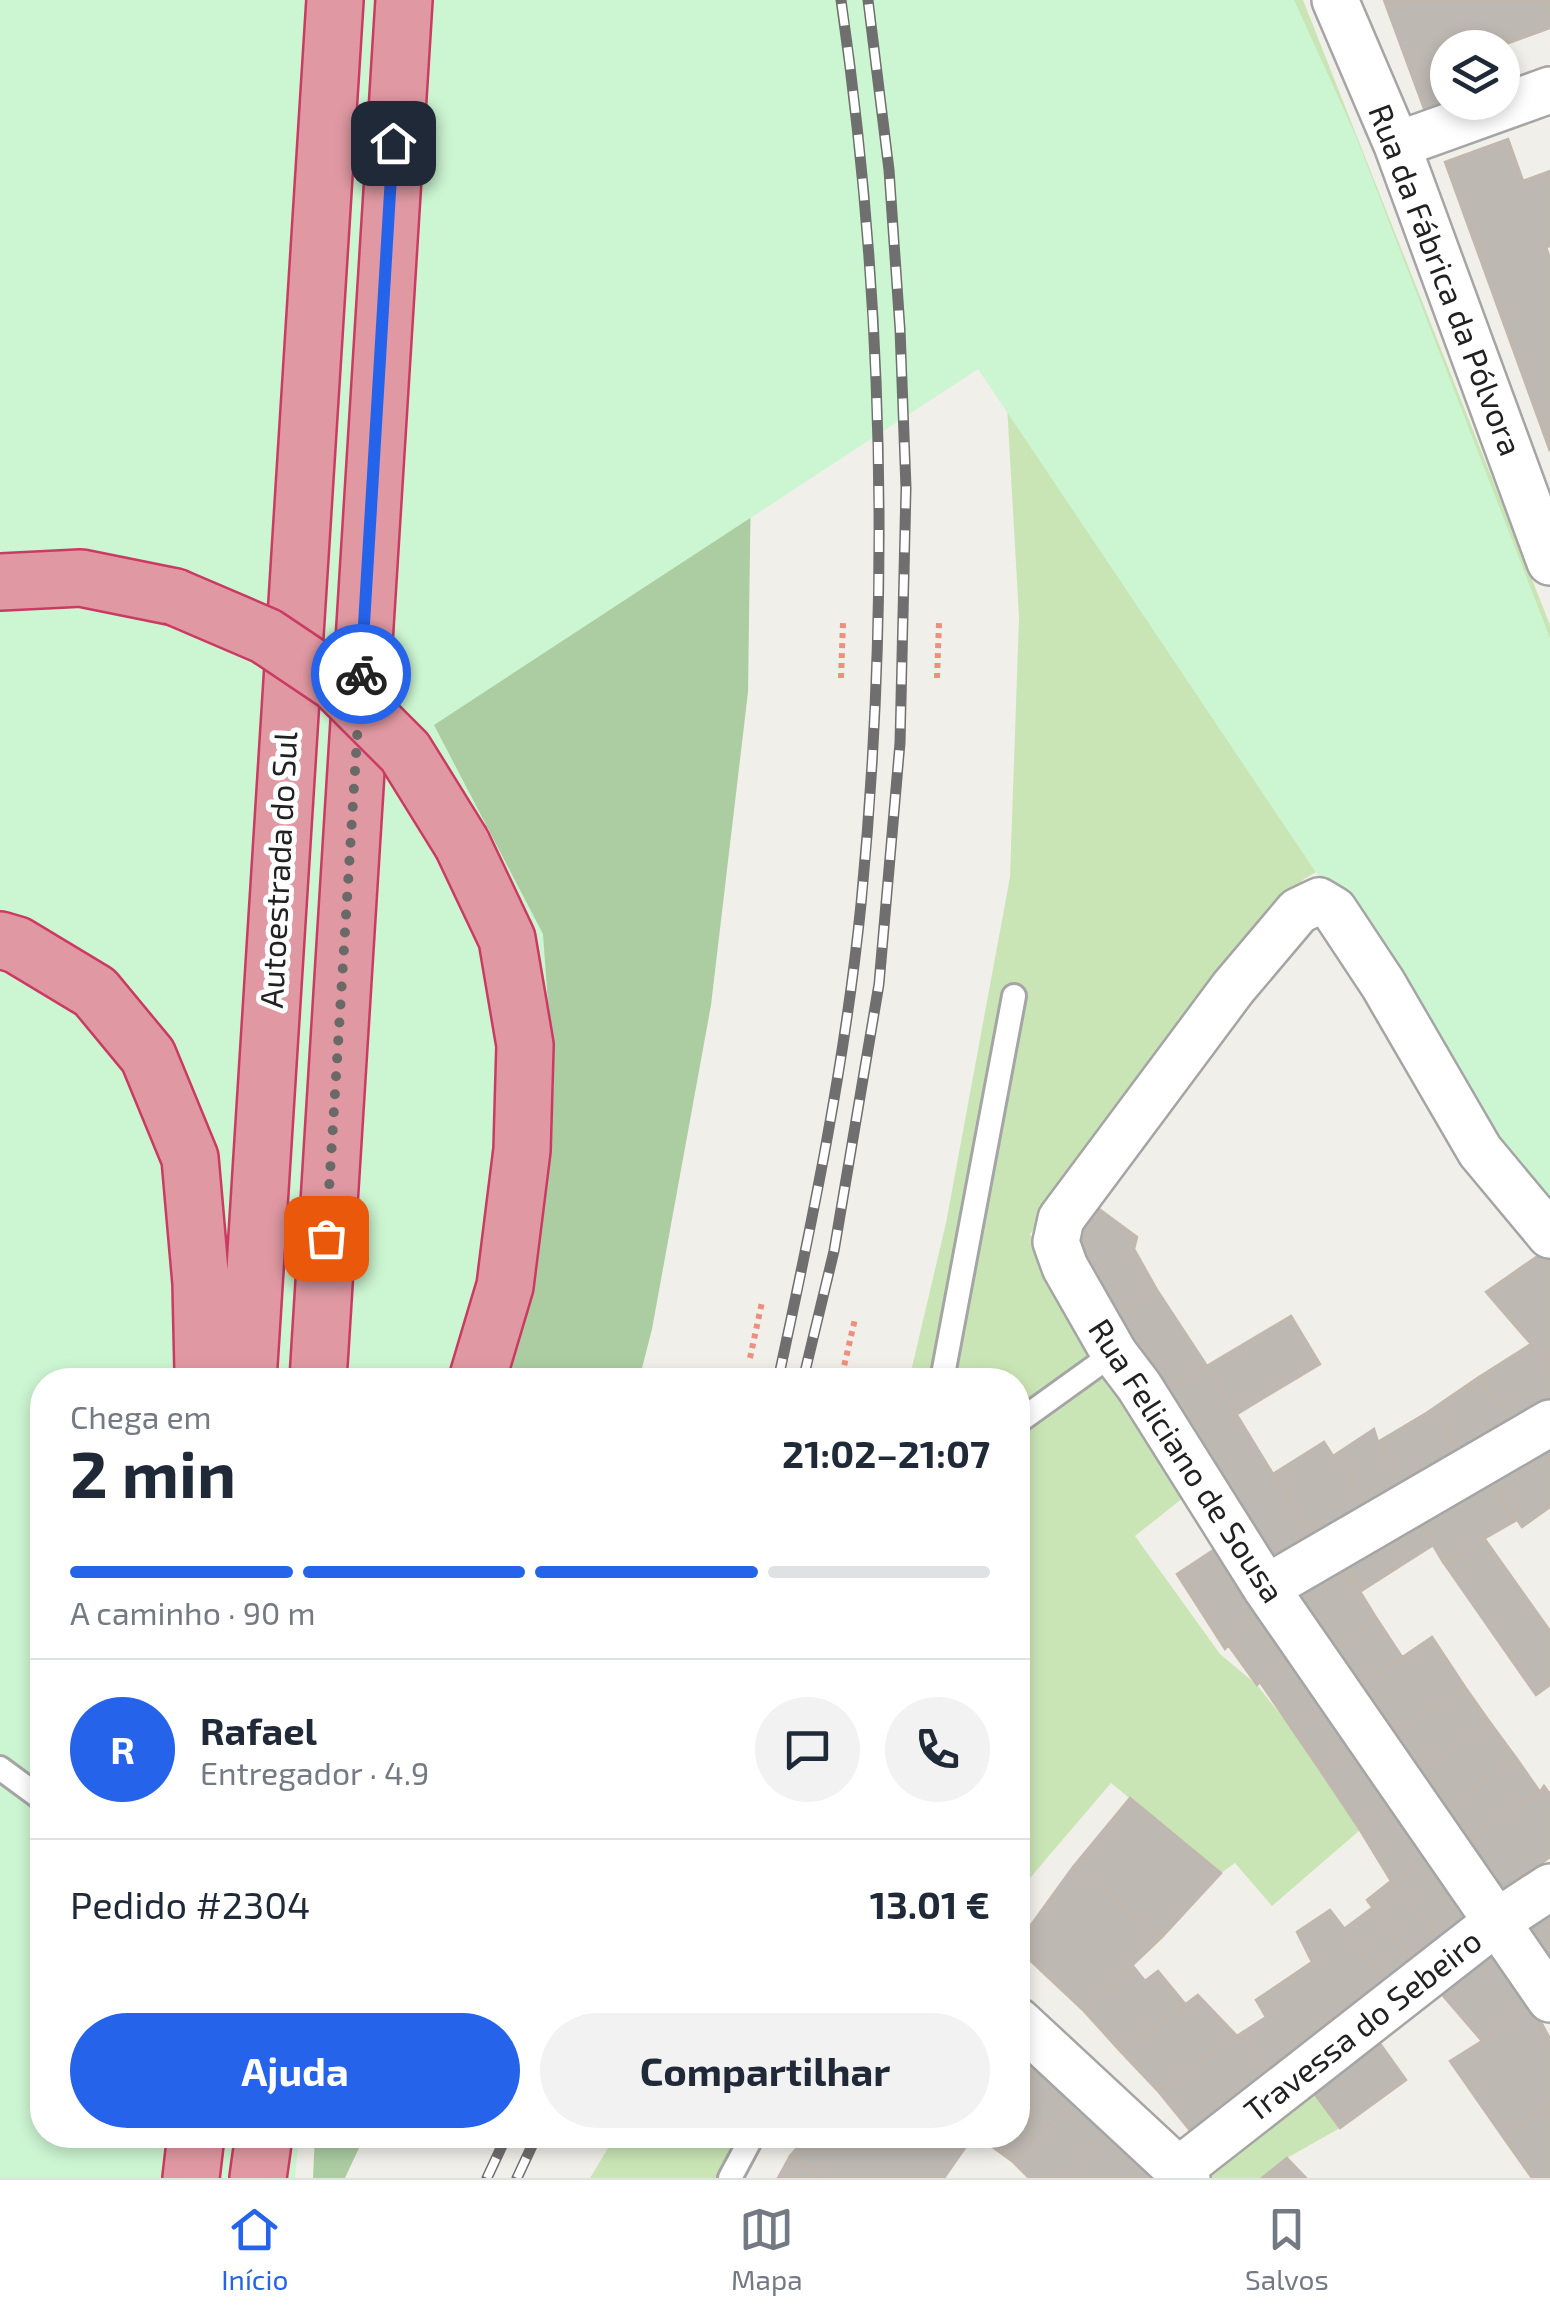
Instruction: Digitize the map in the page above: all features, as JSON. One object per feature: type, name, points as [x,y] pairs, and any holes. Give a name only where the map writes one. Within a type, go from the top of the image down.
[{"type":"highway","name":"Autoestrada do Sul","points":[[249,1368],[335,0]]},
{"type":"highway","points":[[319,1368],[404,0]]},
{"type":"highway","points":[[0,582],[81,578],[175,596],[266,636],[336,683],[405,752],[462,844],[507,939],[525,1044],[522,1150],[504,1286],[480,1368]]},
{"type":"highway","points":[[0,940],[17,944],[94,992],[148,1056],[190,1158],[201,1283],[203,1368]]},
{"type":"highway","points":[[191,2178],[194,2148]]},
{"type":"highway","points":[[258,2178],[262,2148]]},
{"type":"street","name":"Rua da Fábrica da Pólvora","points":[[1335,0],[1396,145],[1550,562]]},
{"type":"street","points":[[1396,145],[1550,90]]},
{"type":"street","name":"Rua Feliciano de Sousa","points":[[1550,1234],[1480,1151],[1383,984],[1334,910],[1313,902],[1286,924],[1234,988],[1061,1219],[1056,1242],[1065,1267],[1114,1354],[1149,1401],[1266,1588],[1550,1999]]},
{"type":"street","points":[[1266,1588],[1550,1423]]},
{"type":"street","name":"Travessa do Sebeiro","points":[[1183,2173],[1495,1923],[1550,1887]]},
{"type":"street","points":[[1030,2031],[1183,2173]]},
{"type":"lane","points":[[1345,0],[1396,145]]},
{"type":"lane","points":[[944,1368],[1014,996]]},
{"type":"lane","points":[[1030,1414],[1114,1354]]},
{"type":"lane","points":[[0,1768],[30,1790]]},
{"type":"lane","points":[[730,2178],[746,2148]]},
{"type":"path","points":[[841,678],[843,622]]},
{"type":"path","points":[[937,678],[939,622]]},
{"type":"path","points":[[750,1358],[762,1302]]},
{"type":"path","points":[[844,1368],[854,1318]]},
{"type":"green space","points":[[0,0],[1294,0],[1355,134],[1550,638],[1550,1220],[1496,1161],[1401,966],[1315,871],[978,369],[434,725],[543,934],[554,1086],[526,1255],[492,1368],[30,1368],[30,2148],[298,2148],[295,2178],[0,2178]]},
{"type":"green space","points":[[940,0],[1303,0],[1550,625],[1550,1212],[1488,1139],[1401,967],[1323,868],[1304,879],[1224,977],[1030,1234],[1188,1494],[1135,1536],[1220,1654],[1257,1685],[1294,1732],[1360,1830],[1272,1906],[1235,1863],[1221,1873],[1111,1783],[1030,1878],[1030,1368],[912,1368],[946,1223],[1010,877],[1019,617],[1000,281]]},
{"type":"green space","points":[[755,192],[748,692],[711,1005],[642,1368],[30,1368],[30,2147],[0,2178],[0,617]]},
{"type":"green space","points":[[1311,2089],[1340,2128],[1287,2158],[1262,2178],[1210,2175]]},
{"type":"green space","points":[[314,2148],[359,2148],[345,2178],[313,2178]]},
{"type":"green space","points":[[608,2148],[746,2148],[730,2178],[590,2178]]},
{"type":"building","points":[[1384,0],[1550,0],[1550,28],[1520,39],[1520,30],[1430,30],[1430,113],[1426,114]]},
{"type":"building","points":[[1508,139],[1523,181],[1550,171],[1550,246],[1546,247],[1550,259],[1550,451],[1445,162]]},
{"type":"building","points":[[1095,1206],[1137,1237],[1134,1249],[1157,1290],[1109,1318],[1075,1251],[1078,1229]]},
{"type":"building","points":[[1542,1253],[1550,1261],[1550,1366],[1486,1292]]},
{"type":"building","points":[[1157,1290],[1207,1366],[1156,1394],[1109,1318]]},
{"type":"building","points":[[1291,1316],[1320,1364],[1237,1414],[1207,1366]]},
{"type":"building","points":[[1531,1344],[1550,1366],[1550,1398],[1516,1424],[1479,1377]]},
{"type":"building","points":[[1207,1366],[1312,1538],[1268,1566],[1156,1394]]},
{"type":"building","points":[[1479,1377],[1516,1424],[1463,1453],[1428,1412]]},
{"type":"building","points":[[1428,1412],[1463,1453],[1408,1488],[1378,1442]]},
{"type":"building","points":[[1374,1429],[1378,1442],[1408,1488],[1367,1509],[1333,1456]]},
{"type":"building","points":[[1550,1433],[1550,1507],[1522,1527],[1486,1472]]},
{"type":"building","points":[[1324,1442],[1367,1509],[1312,1538],[1273,1474]]},
{"type":"building","points":[[1486,1472],[1515,1521],[1443,1562],[1414,1513]]},
{"type":"building","points":[[1414,1513],[1433,1545],[1361,1591],[1340,1559]]},
{"type":"building","points":[[1484,1538],[1550,1631],[1550,1685],[1536,1695],[1443,1562]]},
{"type":"building","points":[[1218,1547],[1260,1610],[1225,1649],[1177,1574]]},
{"type":"building","points":[[1340,1559],[1377,1619],[1328,1650],[1285,1591]]},
{"type":"building","points":[[1260,1610],[1287,1653],[1257,1685],[1229,1646]]},
{"type":"building","points":[[1377,1619],[1402,1657],[1354,1690],[1328,1650]]},
{"type":"building","points":[[1432,1637],[1465,1687],[1385,1738],[1354,1690]]},
{"type":"building","points":[[1287,1653],[1327,1706],[1294,1732],[1260,1682]]},
{"type":"building","points":[[1465,1687],[1489,1721],[1413,1775],[1385,1738]]},
{"type":"building","points":[[1327,1706],[1351,1745],[1320,1770],[1294,1732]]},
{"type":"building","points":[[1489,1721],[1517,1759],[1440,1814],[1413,1775]]},
{"type":"building","points":[[1351,1745],[1391,1806],[1360,1830],[1320,1770]]},
{"type":"building","points":[[1517,1759],[1540,1792],[1463,1843],[1440,1814]]},
{"type":"building","points":[[1544,1786],[1550,1794],[1550,1857],[1498,1894],[1463,1843]]},
{"type":"building","points":[[1130,1798],[1221,1873],[1162,1937],[1073,1867]]},
{"type":"building","points":[[1391,1806],[1426,1857],[1391,1881],[1360,1830]]},
{"type":"building","points":[[1426,1857],[1470,1922],[1440,1943],[1391,1881]]},
{"type":"building","points":[[1073,1867],[1162,1937],[1084,2011],[1030,1960],[1030,1926]]},
{"type":"building","points":[[1391,1881],[1440,1943],[1414,1962],[1367,1900]]},
{"type":"building","points":[[1550,1904],[1550,1968],[1519,1925]]},
{"type":"building","points":[[1372,1908],[1414,1962],[1387,1984],[1344,1929]]},
{"type":"building","points":[[1330,1910],[1387,1984],[1272,2075],[1243,2032],[1266,2017],[1256,2000],[1312,1962],[1297,1932]]},
{"type":"building","points":[[1486,1949],[1530,2001],[1482,2041],[1438,1990]]},
{"type":"building","points":[[1133,1966],[1145,1981],[1158,1971],[1186,2005],[1121,2052],[1084,2011]]},
{"type":"building","points":[[1198,1995],[1237,2036],[1158,2091],[1121,2052]]},
{"type":"building","points":[[1530,2001],[1550,2039],[1550,2102],[1503,2137],[1450,2061],[1482,2041]]},
{"type":"building","points":[[1243,2032],[1272,2075],[1193,2134],[1158,2091]]},
{"type":"building","points":[[1376,2038],[1406,2080],[1340,2128],[1311,2089]]},
{"type":"building","points":[[1030,2066],[1077,2096],[1030,2143]]},
{"type":"building","points":[[1077,2096],[1109,2129],[1059,2178],[1029,2178],[1012,2161],[1030,2148],[1030,2143]]},
{"type":"building","points":[[1550,2102],[1550,2178],[1532,2178],[1503,2137]]},
{"type":"building","points":[[1109,2129],[1157,2178],[1059,2178]]},
{"type":"building","points":[[797,2148],[965,2148],[944,2178],[824,2178],[790,2156]]},
{"type":"building","points":[[994,2148],[1025,2148],[1012,2161]]},
{"type":"building","points":[[790,2156],[824,2178],[778,2178]]},
{"type":"building","points":[[1287,2158],[1306,2178],[1262,2178]]},
{"type":"railway","points":[[781,1368],[815,1203],[846,1024],[861,904],[876,678],[879,565],[874,338],[855,112],[841,0]]},
{"type":"railway","points":[[806,1368],[834,1251],[879,984],[900,743],[906,488],[900,329],[889,170],[868,0]]},
{"type":"railway","points":[[487,2178],[501,2148]]},
{"type":"railway","points":[[517,2178],[531,2148]]},
{"type":"way so far","points":[[326,1238],[361,674]]},
{"type":"route","points":[[361,674],[393,143]]}]
